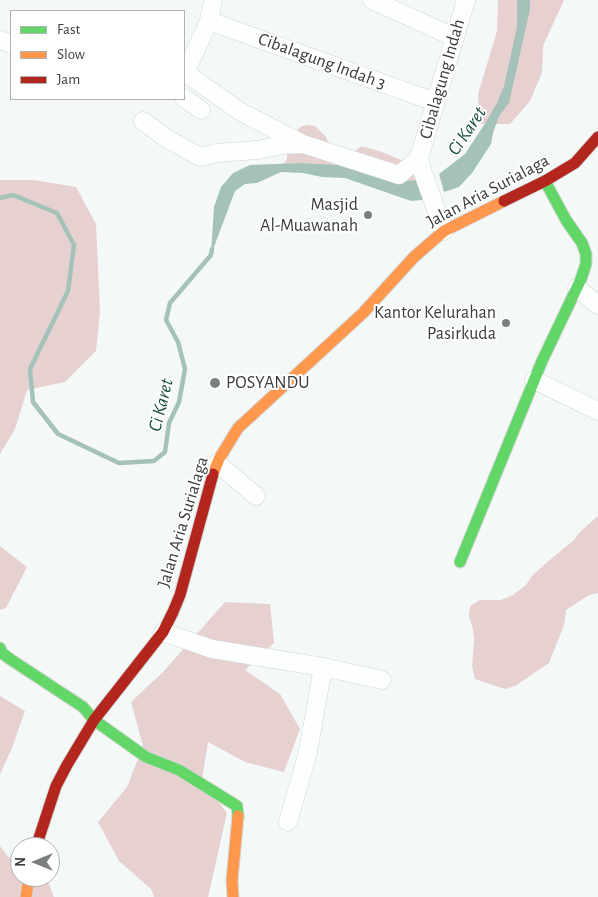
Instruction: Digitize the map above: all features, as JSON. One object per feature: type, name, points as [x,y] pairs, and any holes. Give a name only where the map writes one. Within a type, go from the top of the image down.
[{"type":"main road","name":"Jalan Aria Surialaga","points":[[39,837],[56,786],[94,720],[163,632],[180,595],[209,485],[217,464],[231,438],[248,417],[342,333],[414,257],[444,231],[545,181],[575,163],[598,137]]},
{"type":"main road","points":[[460,562],[554,333],[585,269],[586,254],[582,243],[566,220],[545,181]]},
{"type":"main road","points":[[0,648],[2,653],[10,659],[82,706],[94,720],[146,757],[179,770],[237,806],[238,814],[232,880],[233,897]]},
{"type":"street","points":[[185,70],[209,21],[213,0]]},
{"type":"street","points":[[372,0],[454,36]]},
{"type":"street","name":"Cibalagung Indah","points":[[421,165],[435,102],[466,0]]},
{"type":"street","name":"Cibalagung Indah 3","points":[[209,21],[435,102]]},
{"type":"street","points":[[185,73],[241,112],[303,144],[399,175],[421,165],[444,231]]},
{"type":"street","points":[[185,99],[201,110]]},
{"type":"street","points":[[143,121],[166,138],[200,157],[217,153],[303,144]]},
{"type":"street","points":[[577,288],[598,305]]},
{"type":"street","points":[[534,380],[598,411]]},
{"type":"street","points":[[217,464],[256,496]]},
{"type":"street","points":[[163,632],[212,649],[323,667],[382,680]]},
{"type":"street","points":[[288,822],[308,752],[323,667]]},
{"type":"shaded area","points":[[498,0],[564,0],[543,46],[542,73],[530,101],[510,124],[480,124],[478,94],[497,31]]},
{"type":"shaded area","points":[[517,0],[530,0],[530,9],[509,103],[499,116],[491,144],[472,173],[459,187],[444,192],[439,174],[465,154],[497,103],[504,86],[517,27]]},
{"type":"shaded area","points":[[302,126],[315,126],[326,137],[329,144],[350,155],[360,147],[365,147],[411,164],[416,180],[394,181],[341,165],[283,164],[287,159],[287,146],[290,140],[297,130]]},
{"type":"shaded area","points":[[300,163],[341,165],[394,181],[422,180],[427,195],[422,200],[411,201],[345,178],[281,172],[257,183],[245,184],[235,191],[211,255],[214,207],[221,187],[233,173],[250,165]]},
{"type":"shaded area","points":[[0,180],[33,180],[76,187],[96,224],[100,312],[96,351],[65,382],[27,390],[15,429],[0,454]]},
{"type":"shaded area","points":[[598,516],[598,593],[589,595],[566,610],[564,625],[549,663],[515,686],[505,689],[475,679],[472,666],[474,640],[469,616],[470,606],[480,600],[501,600],[513,595],[526,585],[532,576],[574,540]]},
{"type":"shaded area","points":[[0,546],[27,567],[6,608],[0,610]]},
{"type":"shaded area","points":[[225,602],[270,604],[274,643],[245,670],[280,694],[300,729],[284,772],[245,762],[208,742],[202,780],[227,813],[208,897],[154,897],[151,889],[119,861],[98,822],[127,787],[143,746],[131,702],[163,672]]},
{"type":"shaded area","points":[[0,696],[25,711],[12,748],[0,774]]},
{"type":"shaded area","points":[[0,846],[10,859],[10,887],[50,887],[54,897],[0,897]]},
{"type":"waterway","name":"Ci Karet","points":[[0,198],[13,195],[57,213],[74,245],[68,291],[30,369],[33,402],[58,434],[119,463],[154,461],[165,452],[169,423],[179,402],[185,369],[178,342],[166,320],[170,303],[211,255],[212,249]]},
{"type":"traffic: fast","points":[[460,562],[542,361],[581,279],[586,264],[586,254],[582,243],[566,220],[545,181]]},
{"type":"traffic: fast","points":[[0,648],[2,653],[10,659],[83,707],[94,720],[146,757],[179,770],[237,806],[238,816]]},
{"type":"traffic: slow","points":[[213,474],[219,459],[238,428],[363,313],[414,257],[444,231],[504,201]]},
{"type":"traffic: slow","points":[[233,897],[232,880],[238,816]]},
{"type":"traffic: slow","points":[[26,897],[28,887]]},
{"type":"traffic: jam","points":[[504,201],[545,181],[575,163],[598,137]]},
{"type":"traffic: jam","points":[[39,837],[56,786],[67,765],[94,720],[163,632],[173,612],[180,595],[213,474]]},
{"type":"place","name":"Masjid Al-Muawanah","points":[[368,215]]},
{"type":"place","name":"Kantor Kelurahan Pasirkuda","points":[[506,323]]},
{"type":"place","name":"POSYANDU","points":[[215,383]]}]
